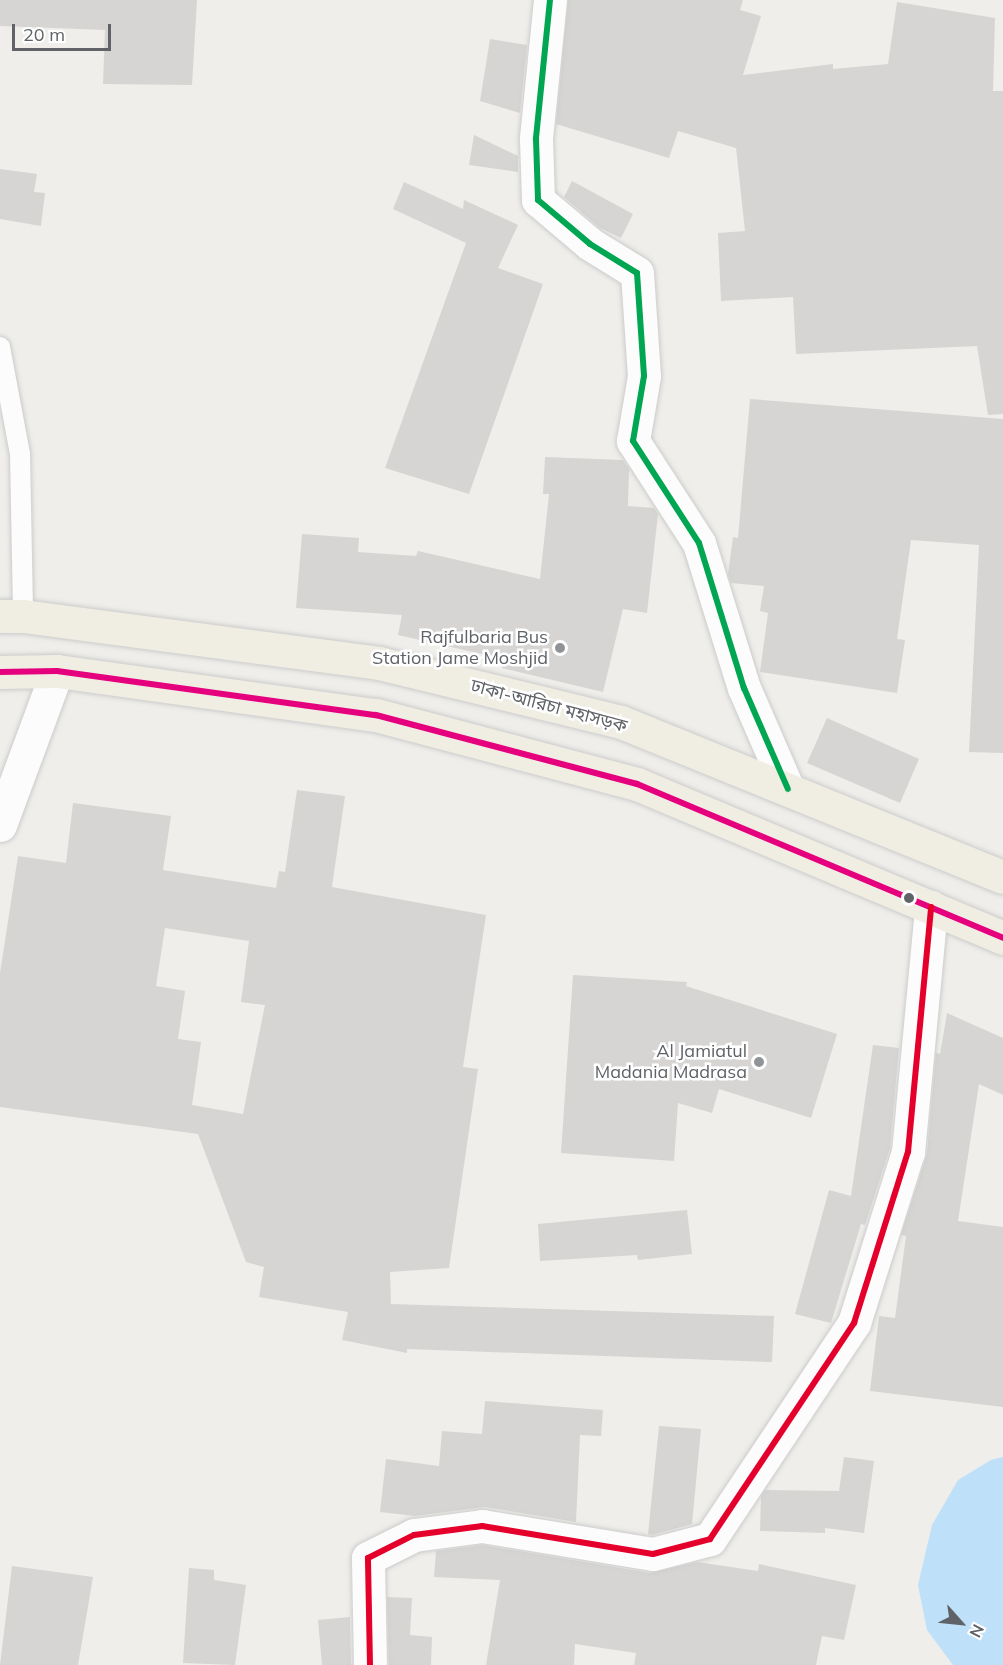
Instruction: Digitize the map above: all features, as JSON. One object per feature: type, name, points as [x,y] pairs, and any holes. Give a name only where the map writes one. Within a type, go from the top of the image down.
[{"type":"highway","name":"ঢাকা-আরিচা মহাসড়ক","points":[[12,616],[379,663],[621,722],[1003,877]]},
{"type":"highway","points":[[0,672],[57,671],[376,715],[637,783],[1003,938]]},
{"type":"street","points":[[550,0],[536,139],[538,200],[590,244],[637,273],[644,376],[633,441],[699,543],[744,688],[788,789]]},
{"type":"street","points":[[0,825],[57,671]]},
{"type":"street","points":[[370,1665],[368,1558],[414,1535],[482,1526],[653,1554],[710,1539],[854,1323],[908,1152],[931,907]]},
{"type":"lane","points":[[0,347],[20,454],[12,616]]},
{"type":"water","points":[[1003,1457],[1003,1665],[953,1665],[927,1630],[918,1585],[932,1525],[958,1480],[991,1460]]},
{"type":"building","points":[[0,0],[197,0],[192,85],[103,84],[105,30],[0,26]]},
{"type":"building","points":[[568,0],[743,0],[740,10],[761,16],[743,75],[833,64],[833,69],[888,64],[897,2],[995,18],[993,91],[1003,91],[1003,414],[988,415],[977,346],[796,354],[793,297],[721,301],[718,233],[745,231],[736,148],[678,131],[669,158],[556,124]]},
{"type":"building","points":[[490,39],[527,45],[520,113],[480,101]]},
{"type":"building","points":[[474,135],[518,156],[518,172],[469,165]]},
{"type":"building","points":[[0,169],[37,174],[34,192],[45,193],[41,226],[0,219]]},
{"type":"building","points":[[572,181],[633,214],[621,238],[600,228],[564,197]]},
{"type":"building","points":[[404,182],[463,209],[464,200],[518,225],[498,268],[543,284],[469,494],[385,468],[466,243],[393,209]]},
{"type":"building","points":[[750,399],[1003,419],[1003,753],[969,752],[979,545],[911,540],[897,639],[905,640],[897,693],[760,672],[768,613],[760,611],[764,586],[731,583],[728,574],[733,537],[738,538]]},
{"type":"building","points":[[545,457],[623,460],[629,469],[628,506],[654,508],[658,514],[647,613],[623,609],[603,692],[502,668],[504,659],[398,635],[402,615],[296,608],[302,534],[359,538],[358,552],[416,556],[418,551],[540,579],[549,494],[543,494]]},
{"type":"building","points":[[827,718],[919,759],[900,803],[807,763]]},
{"type":"building","points":[[297,790],[345,796],[332,887],[486,915],[463,1067],[478,1069],[449,1268],[390,1272],[391,1304],[774,1316],[772,1362],[407,1349],[407,1353],[342,1340],[348,1312],[259,1297],[264,1267],[246,1262],[198,1134],[0,1107],[0,973],[18,856],[66,863],[73,803],[171,816],[163,870],[276,888],[279,871],[285,872]],"holes":[[[165,928],[249,941],[241,1002],[265,1005],[243,1114],[192,1105],[201,1042],[178,1039],[185,991],[156,986]]]},
{"type":"building","points":[[573,975],[687,982],[686,986],[837,1034],[811,1118],[719,1089],[712,1113],[678,1103],[674,1161],[561,1153]]},
{"type":"building","points":[[947,1013],[1003,1038],[1003,1095],[979,1084],[958,1221],[1003,1227],[1003,1407],[870,1391],[879,1316],[895,1318],[906,1236],[901,1235],[927,1154],[936,1053],[940,1054]]},
{"type":"building","points":[[873,1045],[899,1048],[890,1148],[865,1225],[861,1224],[831,1323],[795,1314],[829,1190],[851,1196]]},
{"type":"building","points":[[687,1210],[692,1254],[638,1260],[637,1255],[540,1261],[538,1224]]},
{"type":"building","points":[[485,1401],[603,1410],[601,1436],[580,1435],[576,1522],[485,1507],[415,1516],[380,1512],[386,1459],[439,1466],[442,1431],[482,1434]]},
{"type":"building","points":[[659,1426],[701,1429],[692,1524],[652,1535],[648,1534]]},
{"type":"building","points":[[844,1457],[874,1461],[864,1533],[825,1528],[825,1533],[760,1531],[761,1496],[765,1490],[839,1491]]},
{"type":"building","points":[[482,1545],[650,1573],[697,1562],[758,1571],[759,1564],[856,1585],[844,1640],[822,1636],[816,1665],[634,1665],[636,1653],[575,1644],[574,1665],[486,1665],[500,1580],[434,1577],[436,1551]]},
{"type":"building","points":[[12,1566],[93,1577],[78,1665],[0,1665]]},
{"type":"building","points":[[189,1568],[214,1570],[214,1580],[246,1585],[235,1665],[183,1663]]},
{"type":"building","points":[[387,1597],[412,1598],[410,1635],[432,1637],[431,1665],[389,1665]]},
{"type":"building","points":[[350,1617],[351,1665],[322,1665],[318,1620]]},
{"type":"transit line","points":[[550,0],[536,139],[538,200],[590,244],[637,273],[644,376],[633,441],[699,543],[744,688],[788,789]]},
{"type":"transit line","points":[[0,672],[57,671],[376,715],[637,784],[1003,938]]},
{"type":"transit line","points":[[370,1665],[368,1558],[414,1535],[482,1526],[653,1554],[710,1539],[854,1323],[908,1152],[931,907]]},
{"type":"place","name":"Rajfulbaria Bus Station Jame Moshjid","points":[[560,648]]},
{"type":"place","name":"Al Jamiatul Madania Madrasa","points":[[759,1062]]}]
